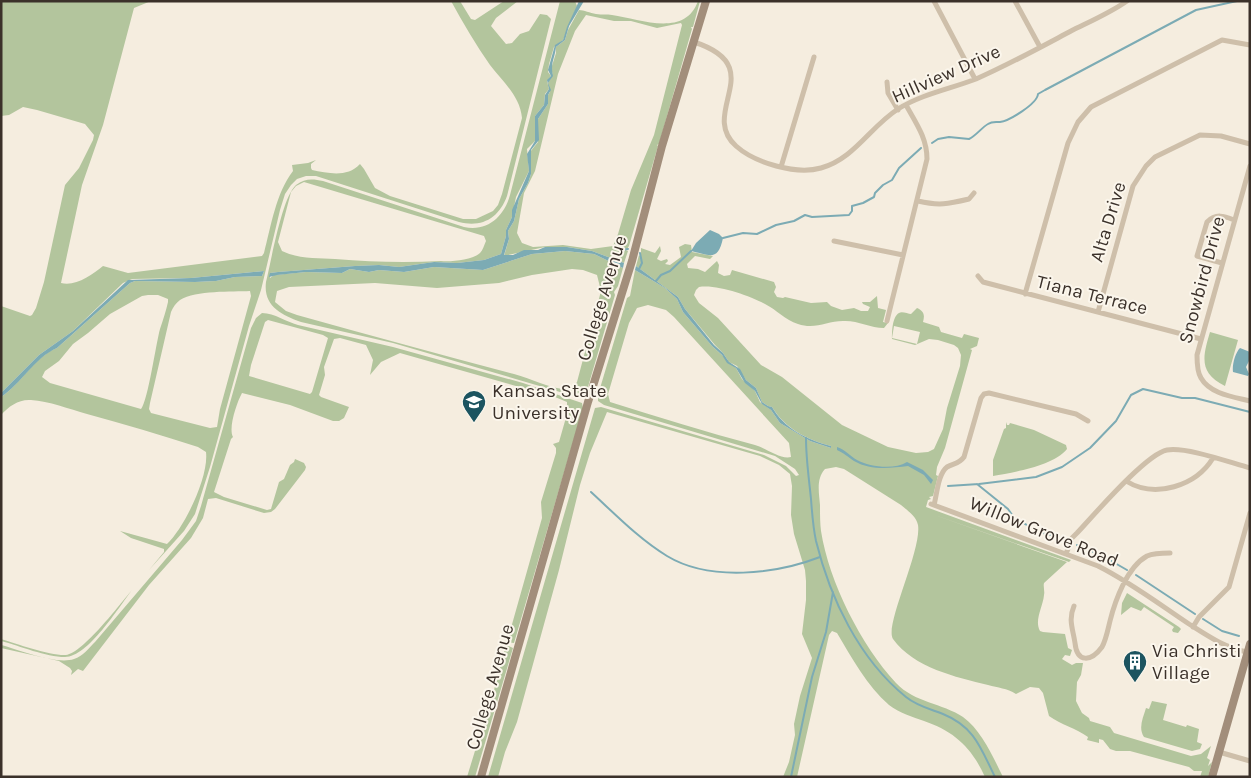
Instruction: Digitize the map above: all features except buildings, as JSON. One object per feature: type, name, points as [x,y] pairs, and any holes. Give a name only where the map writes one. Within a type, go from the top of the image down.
[{"type":"street","name":"College Avenue","points":[[481,777],[588,402],[632,261],[656,169],[706,1]]},
{"type":"street","points":[[934,1],[975,79]]},
{"type":"street","points":[[1015,1],[1040,47]]},
{"type":"street","name":"Hillview Drive","points":[[694,42],[720,54],[728,64],[732,85],[724,121],[725,132],[732,142],[749,155],[781,167],[806,171],[832,165],[854,151],[872,130],[906,105],[975,79],[1128,1]]},
{"type":"street","points":[[1025,294],[1068,142],[1078,122],[1092,106],[1222,40],[1250,44]]},
{"type":"street","points":[[781,167],[814,57]]},
{"type":"street","points":[[887,82],[888,93],[898,110]]},
{"type":"street","points":[[887,321],[927,159],[925,138],[906,105]]},
{"type":"street","name":"Alta Drive","points":[[1098,312],[1133,186],[1146,166],[1155,157],[1200,135],[1221,136],[1250,144]]},
{"type":"street","name":"Snowbird Drive","points":[[1250,166],[1196,355],[1200,378],[1209,386],[1222,394],[1250,401]]},
{"type":"street","points":[[918,200],[938,205],[947,204],[969,199],[974,192]]},
{"type":"street","points":[[1222,264],[1197,256],[1207,222],[1211,218],[1218,216],[1234,220]]},
{"type":"street","points":[[834,241],[904,255]]},
{"type":"street","name":"Tiana Terrace","points":[[978,276],[983,282],[1025,294],[1201,339]]},
{"type":"street","name":"Willow Grove Road","points":[[1088,421],[1066,412],[989,393],[984,394],[981,398],[964,457],[960,462],[945,469],[932,505],[1098,566],[1116,575],[1214,641],[1232,649],[1249,648]]},
{"type":"street","points":[[1066,554],[1072,538],[1126,481],[1150,458],[1166,450],[1185,451],[1250,468]]},
{"type":"street","points":[[1126,481],[1132,485],[1146,488],[1174,487],[1192,479],[1208,467],[1213,458]]},
{"type":"street","points":[[1193,627],[1199,617],[1229,587],[1250,513]]},
{"type":"street","points":[[1074,606],[1070,618],[1075,650],[1080,657],[1092,657],[1104,643],[1115,601],[1137,564],[1148,556],[1170,553]]},
{"type":"street","points":[[1213,776],[1249,648]]},
{"type":"street","points":[[1219,752],[1250,761]]},
{"type":"green space","points":[[1,1],[151,1],[134,8],[103,125],[82,185],[61,283],[78,282],[103,266],[128,273],[262,256],[278,199],[293,171],[292,165],[316,160],[311,164],[312,170],[331,173],[343,173],[360,164],[375,188],[390,196],[463,219],[476,219],[493,211],[498,205],[522,118],[521,110],[514,96],[490,65],[451,1],[460,1],[471,19],[475,20],[504,1],[518,1],[496,18],[491,26],[506,44],[512,43],[520,34],[529,31],[540,14],[547,15],[551,19],[507,196],[504,204],[489,220],[475,224],[459,222],[316,176],[306,176],[297,179],[291,185],[285,194],[280,210],[261,290],[195,514],[184,531],[149,570],[164,552],[164,549],[131,538],[120,531],[167,544],[188,514],[200,487],[204,474],[206,452],[198,447],[170,438],[45,402],[31,400],[18,402],[1,415],[1,397],[42,357],[57,348],[130,283],[135,281],[216,281],[235,277],[262,276],[264,271],[191,278],[132,279],[123,283],[73,331],[39,355],[1,393],[1,306],[30,316],[36,308],[44,282],[65,185],[79,168],[94,135],[85,124],[23,107],[9,115],[1,116]],"holes":[[[250,291],[251,296],[220,409],[217,427],[210,428],[151,413],[149,409],[150,403],[171,312],[176,304],[180,300],[195,295],[214,292]],[[158,295],[168,299],[168,302],[158,336],[144,404],[141,409],[50,383],[42,377],[45,371],[59,361],[73,344],[110,314],[142,296]]]},
{"type":"green space","points":[[560,1],[575,1],[577,6],[563,40],[554,47],[549,64],[548,72],[551,76],[547,81],[549,89],[545,94],[544,105],[535,116],[535,141],[527,149],[529,171],[516,197],[501,254],[484,260],[457,263],[434,262],[399,267],[379,265],[278,272],[270,273],[270,278],[274,275],[306,272],[342,273],[350,269],[369,272],[379,270],[404,272],[434,267],[483,270],[532,254],[565,251],[594,254],[623,268],[618,286],[614,292],[615,295],[585,397],[577,397],[393,343],[301,322],[280,313],[267,297],[266,282],[286,202],[291,192],[296,185],[303,181],[323,181],[472,228],[487,225],[499,216],[504,210],[510,195]],"holes":[[[304,182],[484,236],[486,241],[482,250],[477,255],[467,259],[450,261],[375,261],[308,258],[288,254],[282,251],[278,242],[291,192],[296,186]],[[572,269],[583,270],[597,275],[601,291],[577,382],[572,389],[550,386],[514,374],[297,315],[286,311],[275,302],[277,291],[289,287],[375,283],[437,288],[499,283],[532,275]]]},
{"type":"green space","points":[[698,1],[700,1],[629,246],[627,249],[623,249],[628,251],[624,263],[592,251],[567,247],[545,247],[504,256],[509,239],[508,231],[514,221],[519,199],[531,174],[530,152],[538,142],[538,119],[548,104],[550,92],[548,83],[552,74],[551,69],[556,47],[565,40],[568,30],[579,10],[661,23],[672,23],[683,19],[692,12]],"holes":[[[586,15],[614,21],[631,21],[657,28],[681,23],[682,25],[654,135],[631,190],[618,234],[613,246],[591,249],[563,245],[533,247],[522,243],[517,233],[524,193],[535,171],[558,74],[575,31]]]},
{"type":"green space","points":[[685,244],[691,245],[692,252],[713,256],[710,259],[695,256],[687,264],[688,268],[705,272],[717,261],[719,265],[718,273],[724,276],[730,275],[732,270],[774,282],[776,287],[774,292],[777,297],[811,303],[827,302],[831,306],[842,310],[854,308],[868,311],[870,307],[862,302],[870,302],[877,296],[878,308],[886,310],[883,322],[888,323],[884,328],[848,321],[804,326],[789,320],[759,301],[733,291],[715,287],[699,287],[694,295],[699,303],[718,318],[761,365],[782,377],[842,425],[888,447],[916,453],[928,452],[934,449],[943,429],[947,408],[960,366],[961,355],[958,348],[954,345],[938,340],[929,339],[915,345],[892,339],[892,338],[893,325],[897,315],[902,312],[911,314],[917,308],[923,314],[923,322],[939,327],[941,332],[962,338],[964,334],[979,338],[977,346],[970,349],[972,350],[945,448],[937,467],[936,475],[938,476],[933,496],[929,497],[931,499],[928,500],[926,507],[1071,560],[1069,562],[926,512],[1067,562],[1044,583],[1038,627],[1043,632],[1065,634],[1068,648],[1072,650],[1070,656],[1065,655],[1062,659],[1072,665],[1083,663],[1081,675],[1077,682],[1076,701],[1082,713],[1090,721],[1110,727],[1114,733],[1191,756],[1201,754],[1211,746],[1207,758],[1210,760],[1208,766],[1212,762],[1208,777],[1200,777],[1202,771],[1194,771],[1189,767],[1130,751],[1110,749],[1103,740],[1099,739],[1099,743],[1087,740],[1088,737],[1049,716],[1043,693],[1039,688],[1030,687],[1016,694],[1006,689],[963,679],[936,670],[912,657],[902,649],[893,639],[892,631],[898,604],[915,552],[918,537],[917,522],[901,505],[844,469],[836,467],[825,469],[820,477],[820,522],[831,571],[848,612],[883,668],[896,683],[912,695],[955,712],[970,723],[986,745],[1003,777],[985,777],[968,749],[953,735],[935,725],[902,713],[889,705],[854,662],[837,633],[832,631],[829,635],[797,777],[783,777],[789,762],[795,735],[794,724],[800,696],[812,658],[802,634],[806,581],[791,515],[792,486],[790,474],[779,465],[760,456],[607,412],[590,453],[580,485],[559,570],[517,722],[505,752],[498,777],[488,777],[595,408],[601,407],[764,455],[786,466],[796,476],[799,475],[795,469],[775,456],[604,405],[598,401],[598,395],[627,298],[630,296],[635,270],[665,288],[677,299],[683,312],[712,346],[728,361],[685,309],[678,297],[636,266],[639,255],[641,257],[641,248],[655,253],[660,246],[661,251],[657,259],[661,261],[667,259],[668,261],[665,264],[670,265],[681,257],[679,247]],"holes":[[[648,305],[666,310],[789,443],[791,457],[783,457],[759,446],[610,402],[608,394],[629,323],[637,308]],[[894,326],[920,332],[917,344],[892,338]],[[730,362],[737,366],[746,380],[756,388],[762,402],[772,407],[790,427],[805,437],[831,446],[831,448],[810,441],[780,423],[771,410],[760,402],[755,391],[742,379]]]},
{"type":"green space","points":[[262,313],[271,314],[298,325],[393,347],[523,383],[582,403],[583,408],[514,643],[507,642],[542,518],[541,502],[556,453],[556,448],[553,444],[559,442],[567,414],[567,402],[400,353],[381,362],[370,375],[373,360],[366,345],[340,338],[334,339],[324,367],[325,375],[319,395],[349,407],[344,418],[339,421],[333,421],[290,405],[242,393],[238,402],[232,421],[233,437],[214,492],[224,497],[267,510],[271,509],[279,482],[284,479],[290,465],[295,459],[304,463],[305,470],[275,509],[264,513],[216,498],[208,499],[203,518],[191,538],[149,585],[83,671],[78,669],[71,675],[72,671],[70,668],[59,661],[52,659],[74,659],[86,652],[182,540],[196,521],[251,328],[256,318]],"holes":[[[268,320],[328,338],[310,394],[249,376],[265,322]]]},
{"type":"green space","points":[[1210,332],[1238,340],[1225,386],[1210,375],[1205,363]]},
{"type":"green space","points":[[1006,422],[1007,425],[1010,423],[1034,430],[1066,445],[1067,449],[1053,460],[1043,464],[993,476],[993,460],[1006,428]]},
{"type":"green space","points":[[132,590],[102,630],[83,649],[74,655],[58,657],[1,641],[1,639],[52,654],[66,655],[82,646],[101,627]]},
{"type":"green space","points":[[1127,593],[1181,629],[1178,633],[1173,632],[1174,627],[1144,607],[1141,611],[1131,607],[1121,615],[1122,603]]},
{"type":"green space","points":[[1,645],[42,657],[1,648]]},
{"type":"green space","points":[[506,645],[513,648],[475,777],[467,777],[478,741],[482,735]]},
{"type":"green space","points":[[1152,701],[1167,704],[1163,720],[1199,729],[1197,742],[1202,744],[1200,749],[1192,751],[1144,737],[1141,730],[1142,723],[1146,708],[1149,709]]},
{"type":"water","points":[[579,1],[584,1],[569,26],[565,40],[556,47],[552,64],[553,76],[548,83],[551,90],[548,95],[548,104],[538,119],[539,140],[531,150],[531,174],[519,199],[514,221],[508,231],[509,239],[504,255],[513,255],[524,250],[538,250],[545,247],[567,247],[592,251],[624,263],[623,268],[594,254],[565,251],[532,254],[483,270],[434,267],[404,272],[379,270],[369,272],[350,269],[342,273],[306,272],[269,277],[270,273],[355,266],[379,265],[399,267],[434,262],[457,263],[484,260],[501,254],[506,230],[512,217],[512,210],[529,171],[527,154],[535,141],[535,116],[544,105],[545,95],[549,89],[547,80],[551,76],[548,70],[555,45],[563,40]]},
{"type":"water","points":[[710,230],[723,238],[719,251],[716,254],[708,255],[691,251],[696,243]]},
{"type":"water","points":[[636,266],[678,297],[685,309],[714,345],[729,362],[740,369],[746,380],[756,388],[762,402],[772,407],[783,421],[797,432],[805,437],[831,446],[831,448],[810,441],[780,423],[771,410],[762,404],[755,391],[745,383],[736,368],[727,363],[683,312],[677,299],[665,288],[635,270]]},
{"type":"water","points":[[264,271],[262,276],[235,277],[216,281],[135,281],[130,283],[57,348],[34,364],[1,397],[1,393],[39,355],[73,331],[128,280],[191,278]]},
{"type":"water","points":[[1240,348],[1250,352],[1250,359],[1246,367],[1248,376],[1233,372],[1234,359]]},
{"type":"water","points":[[837,447],[857,460],[875,466],[889,467],[907,462],[923,470],[933,480],[931,484],[924,475],[908,466],[881,468],[861,464],[837,450]]},
{"type":"waterway","points":[[932,143],[938,139],[949,137],[969,139],[990,123],[1004,121],[1016,115],[1033,102],[1038,94],[1045,90],[1196,10],[1237,1]]},
{"type":"waterway","points":[[723,238],[743,233],[757,234],[776,225],[794,221],[805,215],[812,217],[849,215],[852,211],[852,206],[874,197],[875,193],[892,180],[899,168],[921,148]]},
{"type":"waterway","points":[[615,261],[621,250],[628,249]]},
{"type":"waterway","points":[[656,281],[661,275],[670,271],[691,251]]},
{"type":"waterway","points":[[639,269],[642,263],[640,253]]},
{"type":"waterway","points":[[948,486],[1036,477],[1062,467],[1090,448],[1116,421],[1131,395],[1143,389],[1182,398],[1195,398],[1250,412]]},
{"type":"waterway","points":[[806,438],[806,454],[816,541],[829,584],[849,626],[874,665],[906,697],[919,705],[954,719],[970,732],[981,748],[995,777]]},
{"type":"waterway","points":[[977,484],[1008,509],[1015,519],[1043,533],[1059,537],[1068,542]]},
{"type":"waterway","points":[[591,492],[627,526],[667,556],[703,570],[743,573],[764,571],[784,568],[820,557]]},
{"type":"waterway","points":[[1077,545],[1101,555],[1127,570]]},
{"type":"waterway","points":[[1136,575],[1195,614]]},
{"type":"waterway","points":[[791,777],[812,677],[826,632],[833,592]]},
{"type":"waterway","points":[[1203,619],[1222,631],[1239,636]]},
{"type":"place","name":"Kansas State University","points":[[474,423]]},
{"type":"place","name":"Via Christi Village","points":[[1135,683]]}]
